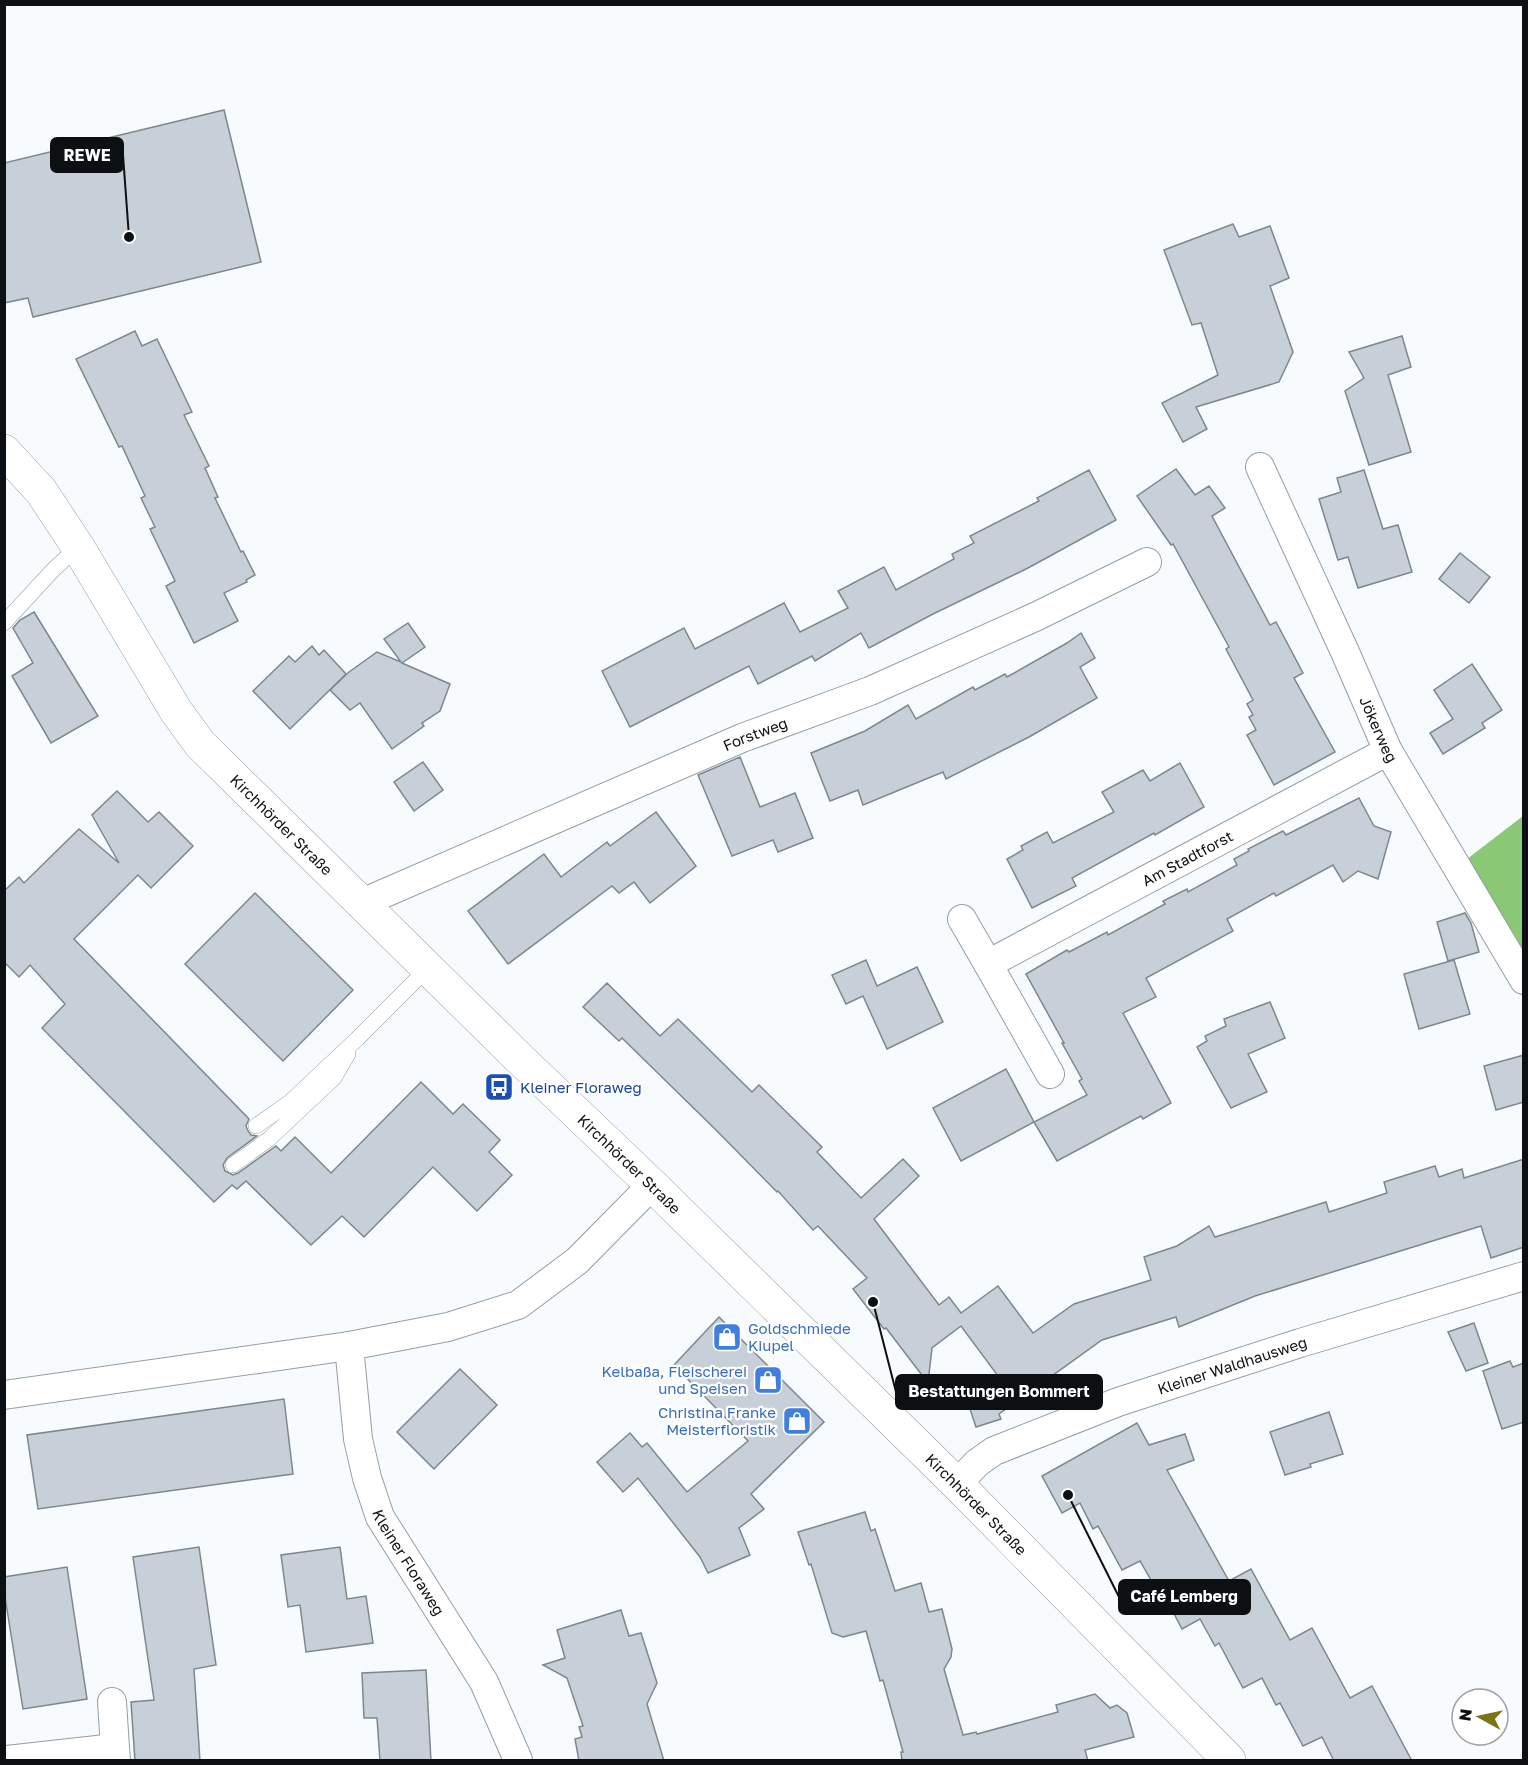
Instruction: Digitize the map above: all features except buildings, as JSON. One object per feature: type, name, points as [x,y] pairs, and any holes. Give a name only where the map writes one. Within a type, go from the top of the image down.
[{"type":"main road","name":"Kirchhörder Straße","points":[[4,451],[41,491],[78,547],[176,711],[201,744],[521,1060],[957,1484],[1229,1761]]},
{"type":"street","name":"Jökerweg","points":[[1260,467],[1388,751],[1524,980]]},
{"type":"street","name":"Forstweg","points":[[362,903],[742,738],[870,691],[1035,617],[1147,562]]},
{"type":"street","name":"Am Stadtforst","points":[[988,964],[1388,751]]},
{"type":"street","points":[[962,919],[1050,1074]]},
{"type":"street","points":[[4,1395],[349,1346],[448,1327],[518,1305],[577,1261],[652,1185]]},
{"type":"street","name":"Kleiner Waldhausweg","points":[[957,1484],[977,1463],[994,1451],[1118,1402],[1300,1343],[1524,1276]]},
{"type":"street","name":"Kleiner Floraweg","points":[[349,1346],[358,1439],[367,1478],[380,1517],[484,1682],[518,1761]]},
{"type":"street","points":[[7,1761],[115,1754],[112,1702]]},
{"type":"lane","points":[[4,623],[54,569],[78,547]]},
{"type":"lane","points":[[256,1126],[290,1102],[428,968]]},
{"type":"lane","points":[[233,1166],[269,1139],[334,1078],[357,1039]]},
{"type":"green space","points":[[1523,816],[1523,950],[1467,859]]},
{"type":"place","name":"REWE","points":[[129,237]]},
{"type":"place","name":"Kleiner Floraweg","points":[[499,1087]]},
{"type":"place","name":"Bestattungen Bommert","points":[[873,1302]]},
{"type":"place","name":"Goldschmiede Kiupel","points":[[727,1337]]},
{"type":"place","name":"Kelbaßa, Fleischerei und Speisen","points":[[768,1380]]},
{"type":"place","name":"Christina Franke Meisterfloristik","points":[[797,1421]]},
{"type":"place","name":"Café Lemberg","points":[[1068,1495]]}]
